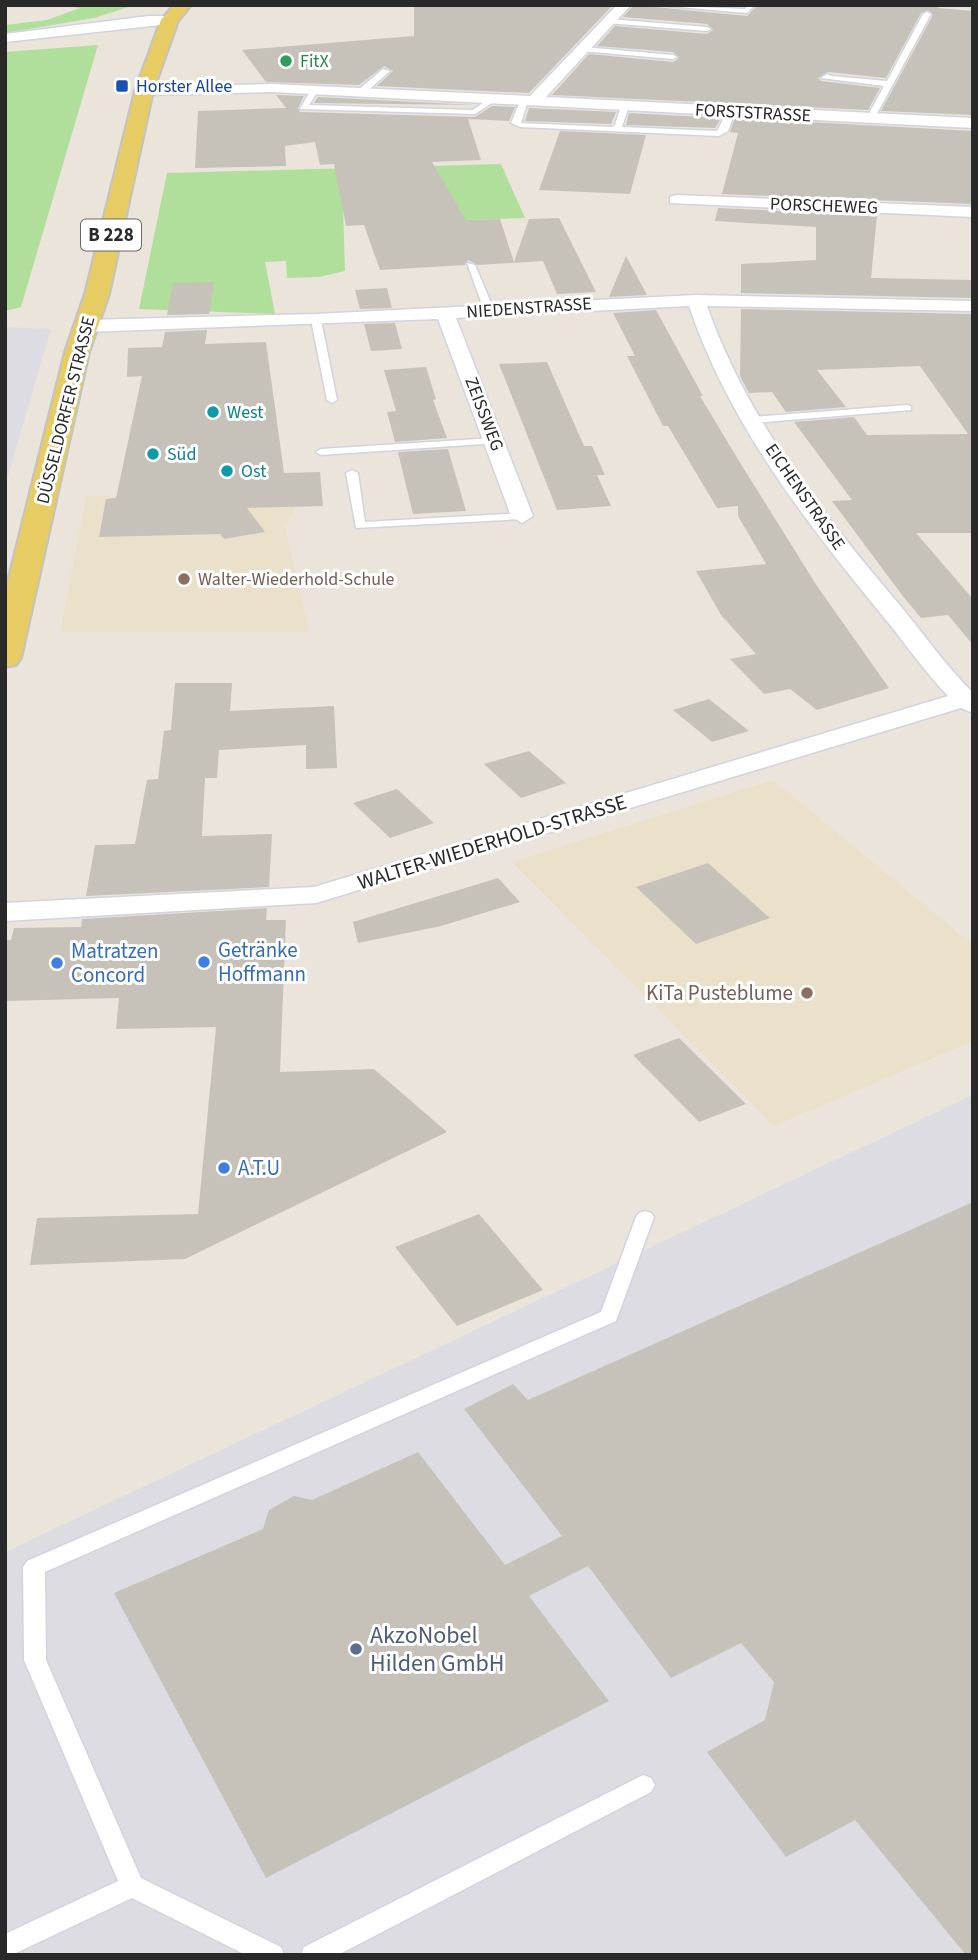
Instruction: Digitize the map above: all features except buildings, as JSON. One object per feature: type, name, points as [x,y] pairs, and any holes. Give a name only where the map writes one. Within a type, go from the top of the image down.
[{"type":"main road","name":"DÜSSELDORFER STRASSE","points":[[5,658],[77,352],[97,294],[144,91],[170,20],[183,5]]},
{"type":"street","points":[[529,101],[584,49],[625,5]]},
{"type":"street","points":[[5,38],[139,21],[170,20]]},
{"type":"street","name":"FORSTSTRASSE","points":[[144,91],[240,85],[973,123]]},
{"type":"street","name":"PORSCHEWEG","points":[[676,200],[973,212]]},
{"type":"street","name":"NIEDENSTRASSE","points":[[86,326],[316,320],[696,300],[973,306]]},
{"type":"street","name":"EICHENSTRASSE","points":[[696,300],[708,342],[752,420],[817,521],[969,702]]},
{"type":"street","name":"ZEISSWEG","points":[[445,313],[522,516]]},
{"type":"street","name":"WALTER-WIEDERHOLD-STRASSE","points":[[5,912],[316,895],[969,702]]},
{"type":"lane","points":[[659,5],[747,12],[752,5]]},
{"type":"lane","points":[[870,119],[927,14]]},
{"type":"lane","points":[[610,21],[707,29]]},
{"type":"lane","points":[[631,53],[640,47]]},
{"type":"lane","points":[[584,49],[673,57]]},
{"type":"lane","points":[[361,92],[386,71]]},
{"type":"lane","points":[[827,75],[825,78],[889,84]]},
{"type":"lane","points":[[315,90],[303,107],[475,113],[494,99]]},
{"type":"lane","points":[[529,101],[515,119],[515,123],[719,134],[724,131],[730,111]]},
{"type":"lane","points":[[614,129],[619,126],[625,106]]},
{"type":"lane","points":[[470,265],[489,310]]},
{"type":"lane","points":[[316,320],[331,400]]},
{"type":"lane","points":[[752,420],[907,408]]},
{"type":"lane","points":[[321,452],[494,441]]},
{"type":"lane","points":[[352,473],[360,526],[522,516]]},
{"type":"lane","points":[[272,1955],[132,1886],[35,1660],[34,1567],[609,1316],[645,1217]]},
{"type":"lane","points":[[313,1955],[643,1785]]},
{"type":"lane","points":[[5,1946],[132,1886]]},
{"type":"shaded area","points":[[5,327],[51,329],[5,486]]},
{"type":"shaded area","name":"Walter-Wiederhold-Schule","points":[[86,496],[303,496],[285,526],[310,632],[60,632]]},
{"type":"shaded area","name":"KiTa Pusteblume","points":[[773,780],[973,945],[973,1041],[774,1126],[512,862]]},
{"type":"shaded area","points":[[973,1095],[973,1955],[5,1955],[5,1552]]},
{"type":"green space","points":[[56,5],[135,5],[94,18],[5,33],[5,25],[47,20],[80,8]]},
{"type":"green space","points":[[98,45],[21,307],[5,311],[5,52]]},
{"type":"green space","points":[[501,164],[525,218],[466,220],[343,209],[345,271],[319,277],[287,278],[286,261],[265,262],[275,314],[139,309],[167,173]]},
{"type":"place","name":"FitX","points":[[286,61]]},
{"type":"place","name":"Horster Allee","points":[[122,86]]},
{"type":"place","name":"West","points":[[213,412]]},
{"type":"place","name":"Süd","points":[[153,454]]},
{"type":"place","name":"Ost","points":[[227,471]]},
{"type":"place","name":"Walter-Wiederhold-Schule","points":[[184,579]]},
{"type":"place","name":"Getränke Hoffmann","points":[[204,962]]},
{"type":"place","name":"Matratzen Concord","points":[[57,963]]},
{"type":"place","name":"KiTa Pusteblume","points":[[807,993]]},
{"type":"place","name":"A.T.U","points":[[224,1168]]},
{"type":"place","name":"AkzoNobel Hilden GmbH","points":[[356,1649]]}]
